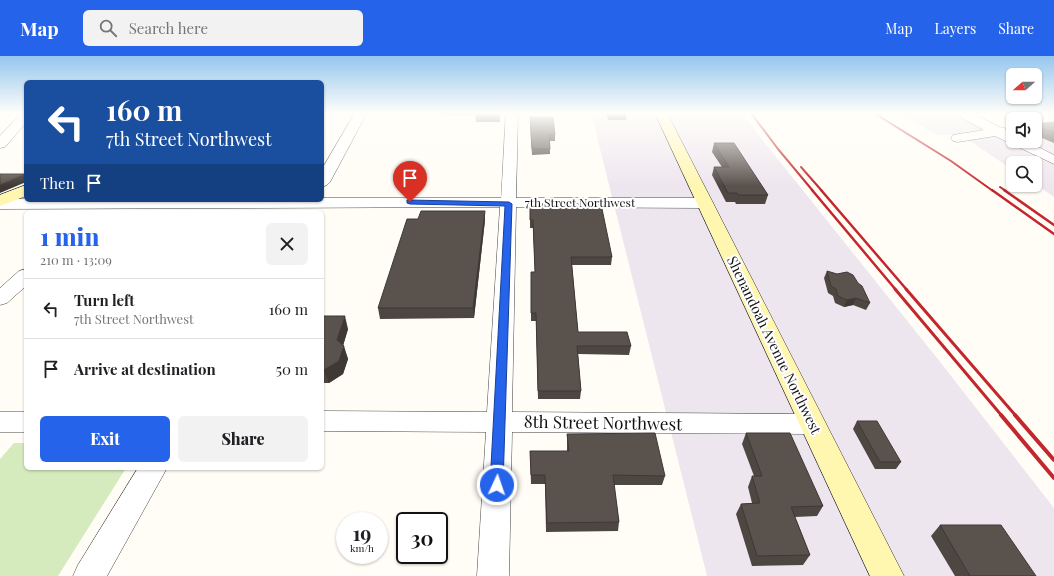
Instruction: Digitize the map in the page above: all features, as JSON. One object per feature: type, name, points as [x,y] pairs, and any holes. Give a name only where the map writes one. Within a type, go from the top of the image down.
[{"type":"street","points":[[324,178],[347,137]]},
{"type":"street","points":[[492,576],[500,422],[511,137]]},
{"type":"street","name":"Shenandoah Avenue Northwest","points":[[674,137],[887,576]]},
{"type":"street","points":[[958,138],[962,137]]},
{"type":"street","points":[[1030,148],[1054,160]]},
{"type":"street","points":[[0,201],[24,191]]},
{"type":"street","name":"7th Street Northwest","points":[[0,204],[308,205],[410,202],[509,204],[705,203]]},
{"type":"street","points":[[0,299],[24,278]]},
{"type":"street","name":"8th Street Northwest","points":[[324,421],[813,424]]},
{"type":"street","points":[[0,422],[24,422]]},
{"type":"street","points":[[89,576],[152,470]]},
{"type":"shaded area","points":[[597,137],[760,137],[941,363],[1054,508],[1054,576],[707,576]]},
{"type":"shaded area","points":[[961,137],[1006,137],[1006,148],[1042,148],[1042,137],[1054,137],[1054,197],[1042,189],[1042,156],[1006,156],[1006,165],[970,141]]},
{"type":"green space","points":[[14,443],[24,443],[24,470],[125,470],[58,576],[0,576],[0,459]]},
{"type":"building","points":[[531,137],[549,137],[550,149],[532,149]]},
{"type":"building","points":[[714,143],[734,143],[768,195],[738,195],[737,193],[728,193],[714,167],[729,167]]},
{"type":"building","points":[[0,174],[24,174],[24,174],[0,185]]},
{"type":"building","points":[[530,204],[601,204],[612,257],[571,257],[578,332],[627,332],[631,346],[577,346],[581,391],[538,391],[536,313],[531,313],[531,272],[535,272],[533,220],[530,220]]},
{"type":"building","points":[[421,211],[485,211],[473,308],[378,308],[407,219],[418,219]]},
{"type":"building","points":[[827,271],[837,274],[847,272],[853,275],[862,286],[870,303],[856,298],[847,300],[838,296],[836,289],[831,286]]},
{"type":"building","points":[[324,316],[345,316],[337,340],[344,346],[339,361],[324,370]]},
{"type":"building","points":[[857,421],[877,421],[901,462],[880,462]]},
{"type":"building","points":[[655,433],[665,476],[613,475],[619,522],[547,523],[545,475],[531,475],[530,451],[569,451],[567,434]]},
{"type":"building","points":[[746,433],[790,433],[823,506],[791,507],[810,555],[757,556],[741,504],[760,503],[752,476],[762,476]]},
{"type":"building","points":[[940,525],[1001,525],[1036,576],[970,576]]},
{"type":"railway","points":[[769,137],[813,191]]},
{"type":"railway","points":[[913,137],[951,161],[993,191]]},
{"type":"railway","points":[[801,167],[822,191]]},
{"type":"railway","points":[[1000,187],[1006,191]]},
{"type":"railway","points":[[812,190],[896,290]]},
{"type":"railway","points":[[821,190],[907,290]]},
{"type":"railway","points":[[992,190],[1054,234]]},
{"type":"railway","points":[[1004,190],[1054,225]]},
{"type":"railway","points":[[895,289],[1002,416]]},
{"type":"railway","points":[[906,289],[1016,416]]},
{"type":"railway","points":[[1001,415],[1054,478]]},
{"type":"railway","points":[[1015,415],[1054,460]]},
{"type":"route","points":[[410,202],[509,204],[497,485]]}]
